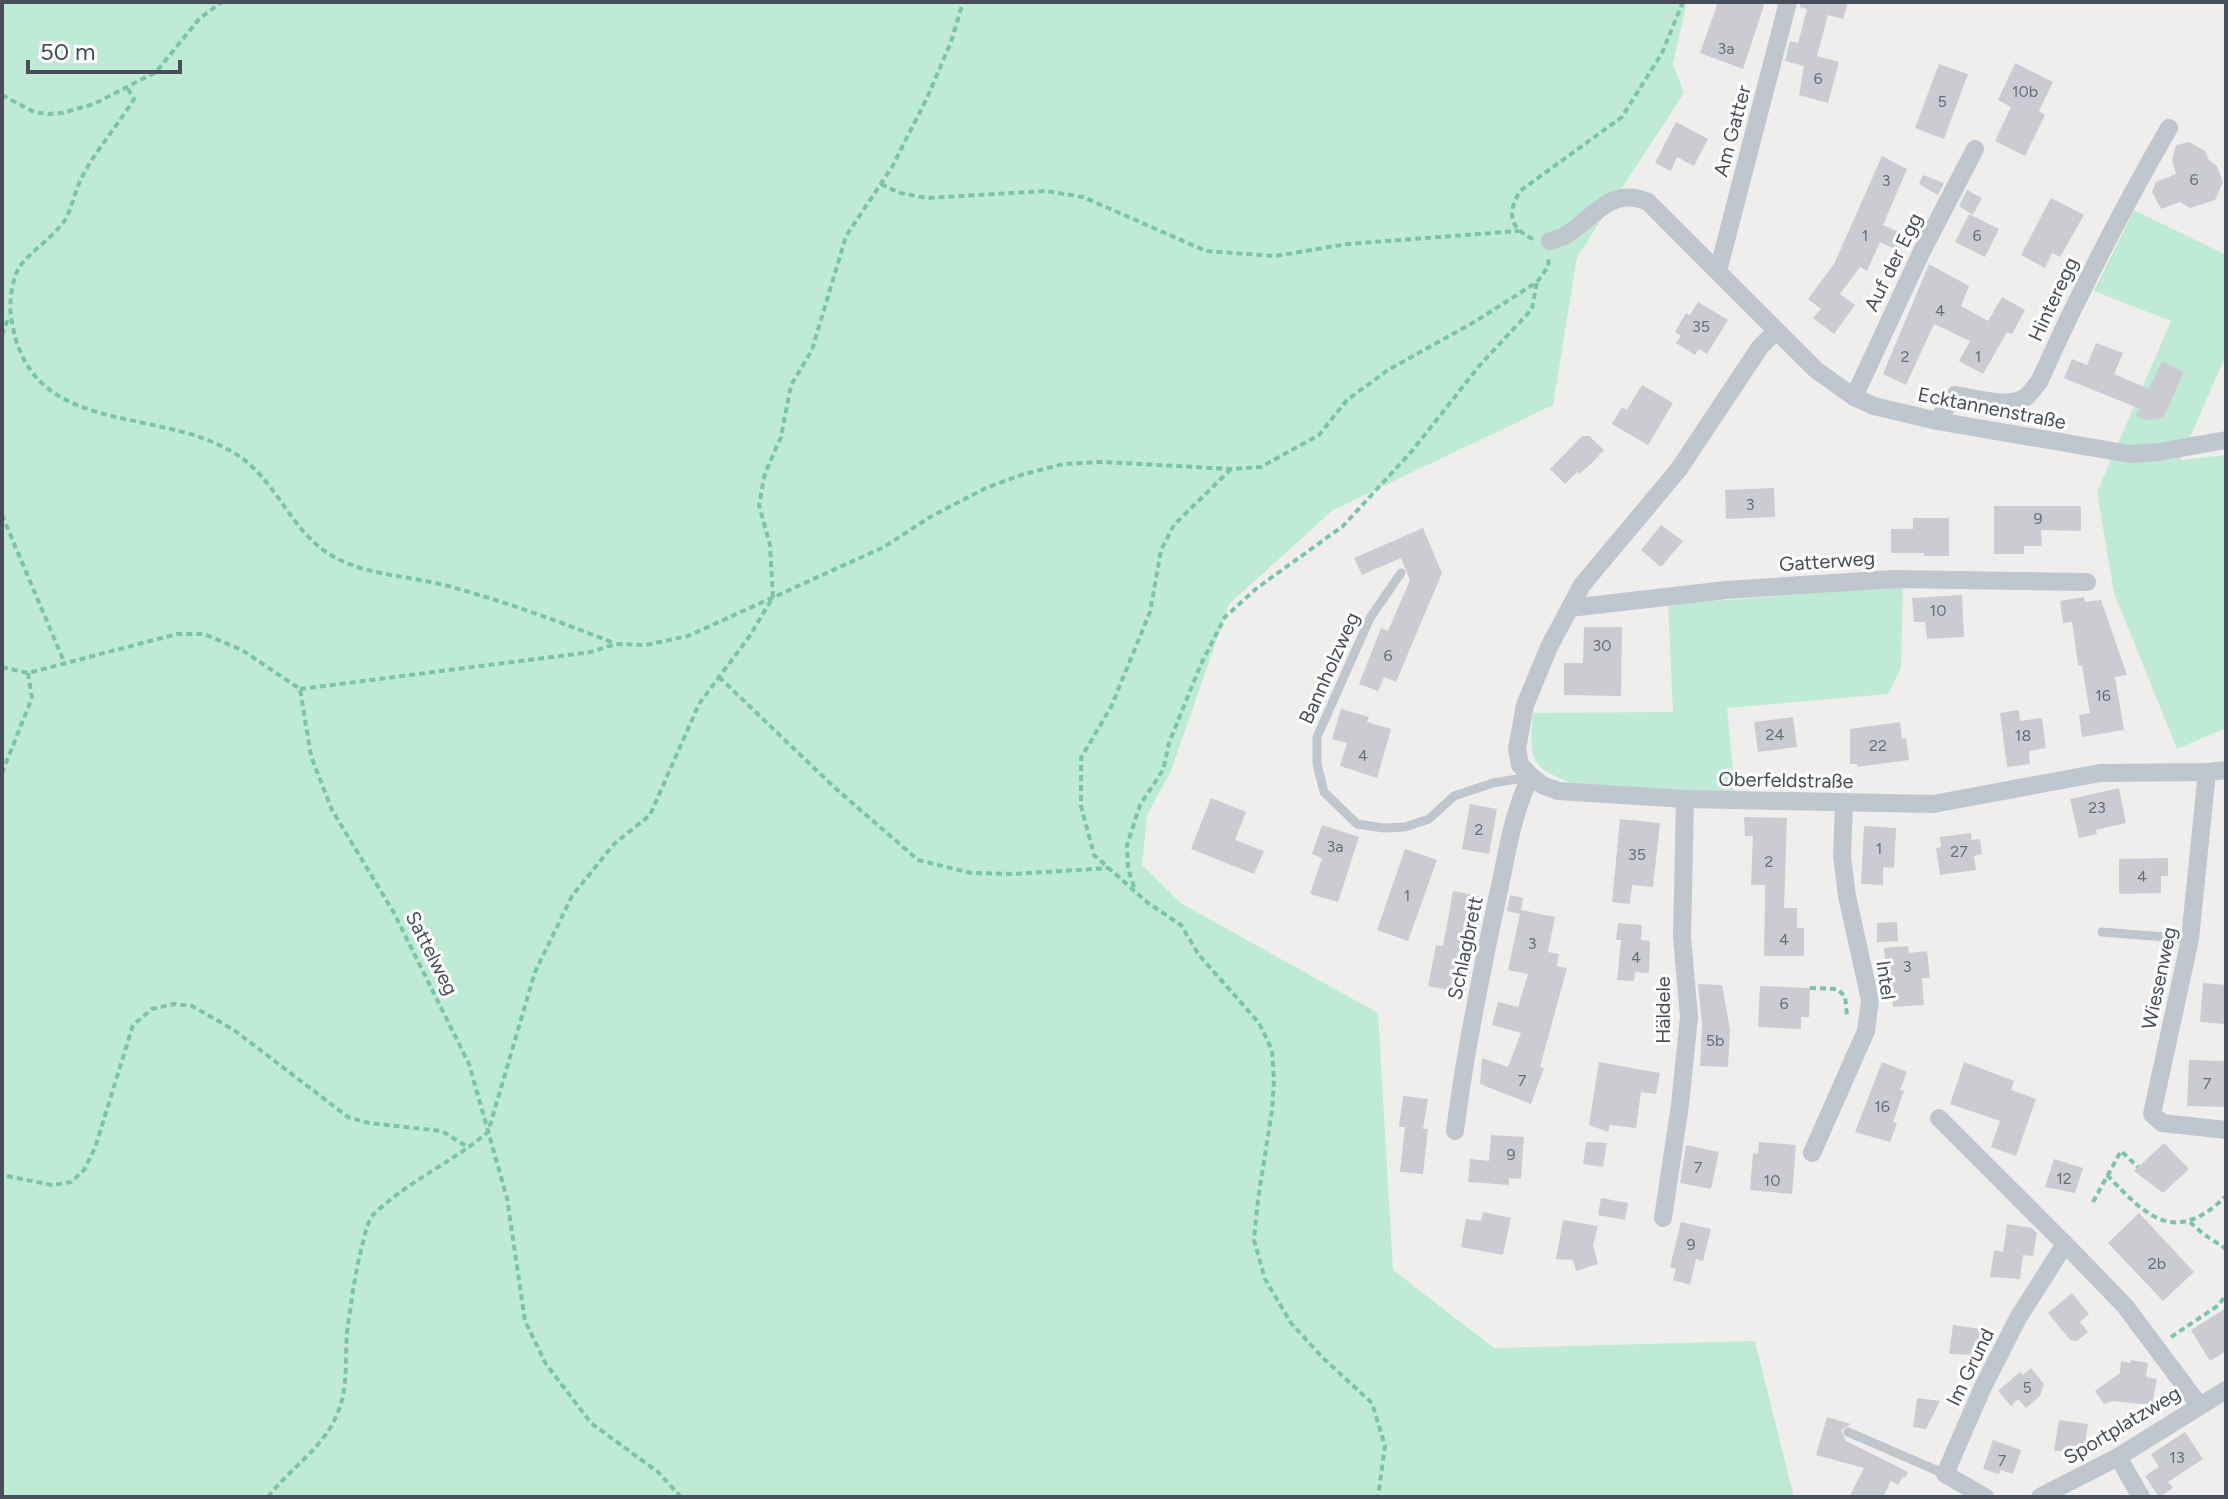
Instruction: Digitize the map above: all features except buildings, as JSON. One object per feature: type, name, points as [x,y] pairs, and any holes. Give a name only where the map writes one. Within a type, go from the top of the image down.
[{"type":"street","name":"Am Gatter","points":[[1718,271],[1788,2]]},
{"type":"street","name":"Hinteregg","points":[[1937,421],[1955,395],[2002,402],[2028,396],[2039,382],[2084,282],[2124,205],[2169,128]]},
{"type":"street","name":"Auf der Egg","points":[[1854,397],[1921,253],[1975,149]]},
{"type":"street","name":"Ecktannenstraße","points":[[1550,241],[1562,239],[1604,205],[1625,196],[1648,202],[1816,370],[1854,397],[1874,406],[1937,421],[2130,454],[2226,440]]},
{"type":"street","points":[[1531,776],[1520,765],[1517,749],[1525,705],[1549,647],[1582,585],[1679,469],[1760,347],[1776,331]]},
{"type":"street","name":"Gatterweg","points":[[1570,608],[1726,590],[1895,579],[2087,582]]},
{"type":"street","name":"Oberfeldstraße","points":[[1531,776],[1542,785],[1558,791],[1685,799],[1933,804],[2100,773],[2216,771]]},
{"type":"street","name":"Wiesenweg","points":[[2216,771],[2190,939],[2152,1114],[2162,1123],[2226,1130]]},
{"type":"street","name":"Schlagbrett","points":[[1455,1131],[1464,1061],[1493,920],[1519,800],[1531,776]]},
{"type":"street","name":"Häldele","points":[[1663,1218],[1689,1017],[1682,937],[1685,799]]},
{"type":"street","name":"Intel","points":[[1812,1153],[1866,1031],[1870,1000],[1843,870],[1844,804]]},
{"type":"street","points":[[1939,1118],[2125,1306],[2199,1405]]},
{"type":"street","name":"Im Grund","points":[[1945,1474],[1982,1389],[2018,1318],[2065,1244]]},
{"type":"street","name":"Sportplatzweg","points":[[2040,1497],[2118,1457],[2226,1390]]},
{"type":"street","points":[[2118,1457],[2141,1497]]},
{"type":"street","points":[[1945,1474],[1985,1497]]},
{"type":"lane","name":"Bannholzweg","points":[[1401,573],[1370,618],[1317,737],[1317,764],[1324,792],[1357,824],[1405,827],[1429,819],[1454,796],[1493,783],[1531,776]]},
{"type":"lane","points":[[2102,932],[2190,939]]},
{"type":"lane","points":[[1848,1432],[1945,1474]]},
{"type":"path","points":[[2,95],[34,112],[62,113],[94,104],[156,72],[200,18],[222,2]]},
{"type":"path","points":[[268,1497],[325,1436],[339,1412],[345,1385],[347,1335],[357,1264],[372,1215],[413,1182],[469,1148],[488,1132],[535,972],[572,896],[614,844],[650,815],[699,704],[749,637],[773,597],[770,545],[759,505],[765,473],[781,437],[791,385],[812,350],[846,236],[881,184],[927,98],[951,42],[963,2]]},
{"type":"path","points":[[10,314],[18,347],[40,385],[70,404],[102,415],[184,432],[231,450],[273,486],[295,520],[324,550],[352,566],[447,585],[616,644],[646,645],[688,636],[884,547],[930,517],[986,488],[1021,475],[1063,464],[1104,462],[1231,469],[1261,467],[1319,435],[1347,400],[1388,370],[1476,321],[1537,282],[1548,267],[1550,241],[1530,239],[1519,231],[1512,220],[1510,207],[1520,191],[1622,117],[1662,53],[1683,2]]},
{"type":"path","points":[[2,335],[10,314],[19,268],[64,220],[82,175],[134,99],[128,89]]},
{"type":"path","points":[[881,184],[900,193],[927,198],[1046,191],[1083,197],[1206,251],[1275,256],[1347,244],[1519,231]]},
{"type":"path","points":[[1135,890],[1128,868],[1127,845],[1140,805],[1163,770],[1179,717],[1225,617],[1257,588],[1343,526],[1373,494],[1412,451],[1480,365],[1532,309],[1537,282]]},
{"type":"path","points":[[1231,469],[1174,525],[1161,550],[1150,612],[1111,707],[1081,758],[1081,806],[1094,855],[1148,903],[1181,925],[1199,955],[1259,1023],[1272,1050],[1272,1111],[1254,1240],[1265,1279],[1291,1323],[1323,1358],[1372,1403],[1385,1446],[1378,1497]]},
{"type":"path","points":[[2,515],[65,664]]},
{"type":"path","points":[[2,667],[28,673],[177,634],[204,634],[242,650],[300,689],[591,652],[616,644]]},
{"type":"path","points":[[2,773],[32,698],[28,673]]},
{"type":"path","points":[[719,677],[834,787],[918,860],[971,873],[1013,874],[1108,868]]},
{"type":"path","name":"Sattelweg","points":[[300,689],[311,756],[332,810],[394,913],[469,1064],[507,1198],[525,1321],[546,1364],[591,1423],[658,1472],[681,1497]]},
{"type":"path","points":[[1810,988],[1837,989],[1845,996],[1847,1016]]},
{"type":"path","points":[[7,1176],[52,1185],[71,1182],[84,1170],[95,1148],[133,1025],[152,1009],[174,1004],[192,1006],[234,1030],[348,1117],[369,1123],[442,1131],[469,1148]]},
{"type":"path","points":[[2093,1202],[2121,1151],[2138,1167]]},
{"type":"path","points":[[2107,1175],[2148,1215],[2171,1222],[2189,1221],[2200,1216],[2226,1196]]},
{"type":"path","points":[[2189,1221],[2226,1249]]},
{"type":"path","points":[[2156,1347],[2221,1308],[2226,1294]]},
{"type":"green space","points":[[2,2],[1687,2],[1673,64],[1684,93],[1577,257],[1553,405],[1333,510],[1229,604],[1171,771],[1147,815],[1142,865],[1182,904],[1378,1013],[1393,1270],[1494,1348],[1755,1341],[1794,1497],[2,1497]]},
{"type":"green space","points":[[2134,210],[2226,255],[2226,355],[2180,460],[2226,455],[2226,728],[2177,749],[2114,593],[2097,492],[2171,321],[2094,291]]},
{"type":"green space","points":[[1903,587],[1901,668],[1888,694],[1727,708],[1735,793],[1581,786],[1552,775],[1537,763],[1532,744],[1533,713],[1673,712],[1668,604]]}]
